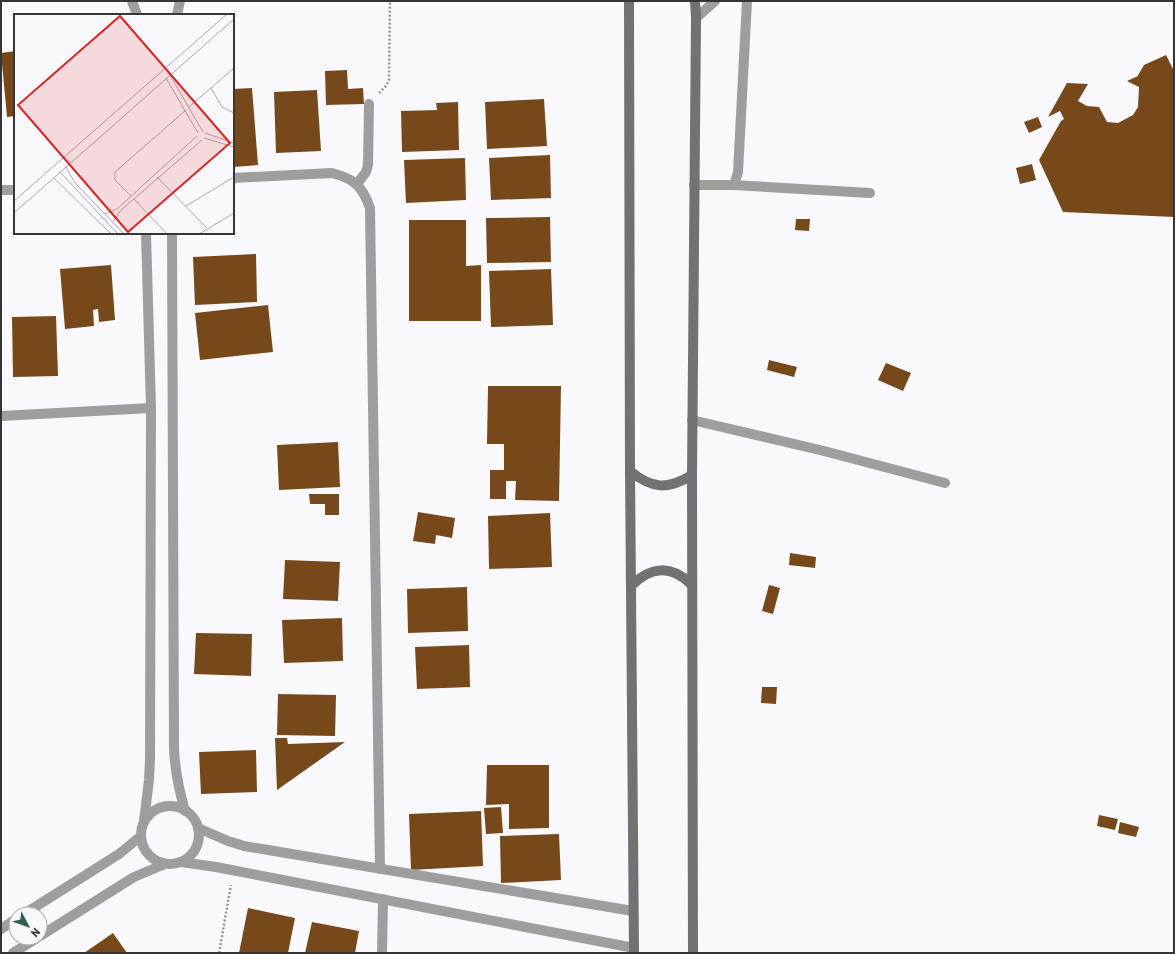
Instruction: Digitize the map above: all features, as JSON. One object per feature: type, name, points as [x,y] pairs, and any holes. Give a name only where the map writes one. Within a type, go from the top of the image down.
[{"type":"street","points":[[132,1],[137,14]]},
{"type":"street","points":[[176,14],[180,1]]},
{"type":"street","points":[[181,862],[234,870],[634,950],[630,471],[629,1]]},
{"type":"street","points":[[693,953],[691,584],[695,1]]},
{"type":"street","points":[[696,18],[715,1]]},
{"type":"street","points":[[734,185],[738,172],[747,1]]},
{"type":"street","points":[[357,184],[366,172],[368,165],[369,104]]},
{"type":"street","points":[[234,178],[332,173],[345,177],[357,184],[366,195],[370,208],[380,869]]},
{"type":"street","points":[[694,185],[734,185],[870,193]]},
{"type":"street","points":[[1,190],[14,190]]},
{"type":"street","points":[[144,821],[158,808],[167,806],[185,810],[191,815],[198,828],[199,836],[193,852],[188,858],[181,862],[165,864],[156,861],[148,855],[143,846],[141,836],[144,821],[150,759],[151,408],[146,234]]},
{"type":"street","points":[[172,234],[174,750],[175,770],[179,791],[185,810]]},
{"type":"street","points":[[1,416],[151,408]]},
{"type":"street","points":[[692,420],[824,451],[946,483]]},
{"type":"street","points":[[630,471],[649,484],[660,486],[671,485],[692,475]]},
{"type":"street","points":[[631,586],[639,578],[650,572],[661,570],[682,576],[691,584]]},
{"type":"street","points":[[198,828],[244,846],[633,911]]},
{"type":"street","points":[[37,906],[119,854],[141,836]]},
{"type":"street","points":[[48,931],[134,877],[165,864]]},
{"type":"street","points":[[382,953],[383,899]]},
{"type":"street","points":[[13,953],[24,946]]},
{"type":"path","points":[[369,104],[386,86],[389,80],[390,1]]},
{"type":"path","points":[[219,953],[234,870]]},
{"type":"building","points":[[14,51],[14,116],[7,117],[1,53]]},
{"type":"building","points":[[1166,55],[1174,71],[1174,217],[1063,212],[1039,160],[1061,121],[1064,119],[1060,111],[1048,117],[1067,83],[1088,84],[1078,101],[1087,106],[1099,107],[1107,122],[1118,123],[1133,115],[1138,107],[1139,87],[1127,81],[1137,76],[1144,65]]},
{"type":"building","points":[[347,70],[348,89],[363,88],[364,104],[326,105],[325,71]]},
{"type":"building","points":[[252,88],[258,165],[234,167],[234,89]]},
{"type":"building","points":[[317,90],[321,151],[276,153],[274,92]]},
{"type":"building","points":[[544,99],[547,146],[487,149],[485,102]]},
{"type":"building","points":[[458,102],[459,150],[402,152],[401,111],[437,110],[436,103]]},
{"type":"building","points":[[1038,117],[1042,127],[1029,133],[1024,122]]},
{"type":"building","points":[[550,155],[551,198],[491,200],[489,158]]},
{"type":"building","points":[[465,158],[466,200],[406,203],[404,160]]},
{"type":"building","points":[[1032,164],[1036,180],[1020,184],[1016,168]]},
{"type":"building","points":[[550,217],[551,262],[487,263],[486,218]]},
{"type":"building","points":[[796,219],[810,219],[809,231],[795,230]]},
{"type":"building","points":[[409,220],[466,220],[466,266],[481,265],[481,321],[409,321]]},
{"type":"building","points":[[256,254],[257,302],[195,305],[193,257]]},
{"type":"building","points":[[111,265],[115,320],[99,322],[98,309],[93,310],[94,326],[65,329],[60,269]]},
{"type":"building","points":[[551,269],[553,325],[491,327],[489,271]]},
{"type":"building","points":[[268,305],[273,352],[200,360],[195,313]]},
{"type":"building","points":[[56,316],[58,376],[13,377],[12,317]]},
{"type":"building","points":[[769,360],[797,367],[794,377],[767,370]]},
{"type":"building","points":[[886,363],[911,373],[903,391],[878,380]]},
{"type":"building","points":[[488,386],[561,386],[559,501],[515,500],[516,481],[506,481],[506,499],[490,499],[490,470],[504,470],[504,444],[487,444]]},
{"type":"building","points":[[338,442],[340,487],[279,490],[277,445]]},
{"type":"building","points":[[309,494],[339,494],[339,515],[325,515],[325,504],[310,504]]},
{"type":"building","points":[[418,512],[455,518],[452,538],[436,535],[435,544],[413,541]]},
{"type":"building","points":[[550,513],[552,567],[489,569],[488,516]]},
{"type":"building","points":[[790,553],[816,557],[815,568],[789,565]]},
{"type":"building","points":[[285,560],[340,562],[338,601],[283,599]]},
{"type":"building","points":[[769,585],[780,588],[773,614],[762,611]]},
{"type":"building","points":[[467,587],[468,631],[408,633],[407,589]]},
{"type":"building","points":[[342,618],[343,661],[284,663],[282,620]]},
{"type":"building","points":[[196,633],[252,634],[251,676],[194,674]]},
{"type":"building","points":[[469,645],[470,687],[417,689],[415,647]]},
{"type":"building","points":[[762,687],[777,687],[776,704],[761,703]]},
{"type":"building","points":[[278,694],[336,695],[335,736],[277,735]]},
{"type":"building","points":[[275,738],[287,738],[288,744],[345,742],[277,790]]},
{"type":"building","points":[[256,750],[257,792],[201,794],[199,752]]},
{"type":"building","points":[[487,765],[549,765],[549,828],[509,829],[509,804],[486,805]]},
{"type":"building","points":[[501,807],[503,833],[486,834],[484,808]]},
{"type":"building","points":[[481,811],[483,866],[411,870],[409,814]]},
{"type":"building","points":[[1099,815],[1118,819],[1115,830],[1097,826]]},
{"type":"building","points":[[1120,822],[1139,827],[1136,837],[1118,833]]},
{"type":"building","points":[[559,834],[561,880],[501,883],[500,836]]},
{"type":"building","points":[[248,908],[295,918],[288,953],[239,953]]},
{"type":"building","points":[[312,922],[359,931],[355,953],[305,953]]},
{"type":"building","points":[[113,933],[127,953],[84,953]]}]
